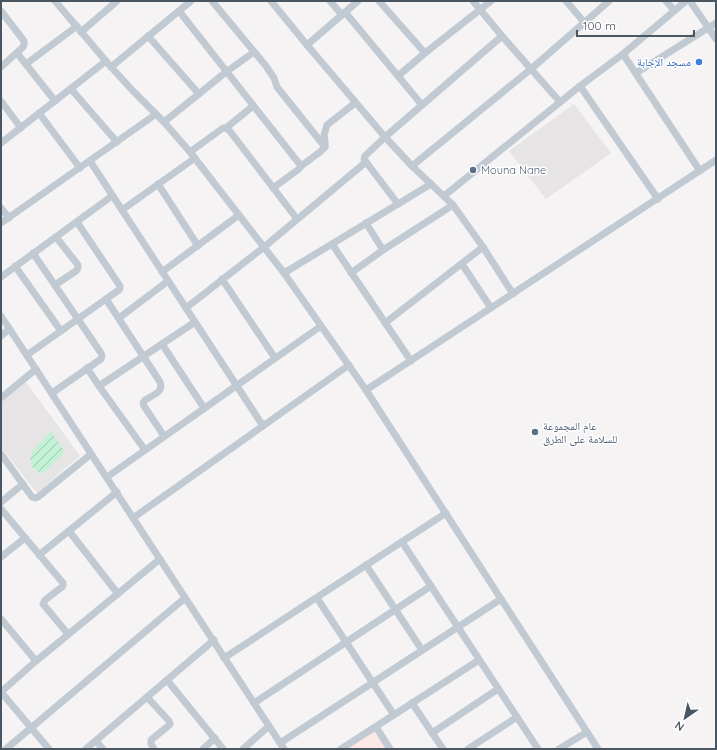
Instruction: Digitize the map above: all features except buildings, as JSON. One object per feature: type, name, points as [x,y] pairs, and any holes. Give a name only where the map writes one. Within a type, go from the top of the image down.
[{"type":"street","points":[[55,1],[111,67],[164,122],[192,155],[284,273],[349,364],[598,749]]},
{"type":"street","points":[[26,64],[79,29],[116,1]]},
{"type":"street","points":[[111,67],[191,1]]},
{"type":"street","points":[[212,1],[266,66],[274,78],[277,87],[325,147]]},
{"type":"street","points":[[271,1],[385,137],[412,166],[453,205],[483,247],[513,294]]},
{"type":"street","points":[[330,1],[398,76],[422,105]]},
{"type":"street","points":[[307,45],[358,1]]},
{"type":"street","points":[[379,1],[425,53]]},
{"type":"street","points":[[473,1],[560,102]]},
{"type":"street","points":[[398,76],[491,1]]},
{"type":"street","points":[[566,1],[584,22]]},
{"type":"street","points":[[412,166],[531,69],[609,1]]},
{"type":"street","points":[[666,1],[674,10]]},
{"type":"street","points":[[444,196],[580,86],[623,54],[686,1]]},
{"type":"street","points":[[690,1],[716,39]]},
{"type":"street","points":[[1,11],[24,42],[24,45],[17,53],[1,67]]},
{"type":"street","points":[[179,11],[301,166]]},
{"type":"street","points":[[636,73],[716,22]]},
{"type":"street","points":[[148,36],[199,94]]},
{"type":"street","points":[[398,204],[366,162],[364,159],[365,156],[502,36]]},
{"type":"street","points":[[164,122],[226,72],[254,52]]},
{"type":"street","points":[[17,53],[55,101]]},
{"type":"street","points":[[623,54],[700,171]]},
{"type":"street","points":[[1,143],[106,61]]},
{"type":"street","points":[[580,86],[658,199]]},
{"type":"street","points":[[71,89],[117,142]]},
{"type":"street","points":[[1,101],[21,128]]},
{"type":"street","points":[[273,188],[325,147],[324,135],[327,125],[355,102]]},
{"type":"street","points":[[122,210],[158,184],[223,128],[226,128],[253,106]]},
{"type":"street","points":[[39,113],[80,168]]},
{"type":"street","points":[[1,223],[156,114]]},
{"type":"street","points":[[226,128],[297,219]]},
{"type":"street","points":[[366,390],[716,160]]},
{"type":"street","points":[[90,161],[263,426]]},
{"type":"street","points":[[186,308],[264,247],[366,162]]},
{"type":"street","points":[[158,184],[198,246]]},
{"type":"street","points":[[284,273],[431,184]]},
{"type":"street","points":[[1,277],[112,196]]},
{"type":"street","points":[[351,273],[383,250],[453,205]]},
{"type":"street","points":[[1,208],[9,218]]},
{"type":"street","points":[[162,272],[239,216]]},
{"type":"street","points":[[27,355],[120,288],[77,222]]},
{"type":"street","points":[[366,223],[383,250]]},
{"type":"street","points":[[55,285],[76,271],[78,268],[78,265],[56,236]]},
{"type":"street","points":[[332,244],[411,361]]},
{"type":"street","points":[[385,323],[483,247]]},
{"type":"street","points":[[33,253],[102,356],[100,359],[52,393]]},
{"type":"street","points":[[462,264],[491,308]]},
{"type":"street","points":[[15,266],[60,331]]},
{"type":"street","points":[[222,279],[275,358]]},
{"type":"street","points":[[119,318],[168,281]]},
{"type":"street","points":[[106,298],[160,382],[162,387],[145,400],[144,406],[164,436]]},
{"type":"street","points":[[1,316],[282,746],[372,683],[500,599]]},
{"type":"street","points":[[99,386],[195,322]]},
{"type":"street","points":[[107,477],[321,326]]},
{"type":"street","points":[[1,336],[10,329]]},
{"type":"street","points":[[162,344],[204,408]]},
{"type":"street","points":[[133,518],[349,364]]},
{"type":"street","points":[[87,368],[145,450]]},
{"type":"street","points":[[1,398],[36,369]]},
{"type":"street","points":[[1,454],[32,497],[36,498],[91,454]]},
{"type":"street","points":[[1,502],[23,484]]},
{"type":"street","points":[[39,555],[116,492]]},
{"type":"street","points":[[1,509],[63,585],[45,600],[44,604],[68,634]]},
{"type":"street","points":[[224,658],[446,513]]},
{"type":"street","points":[[69,532],[118,594]]},
{"type":"street","points":[[1,557],[25,538]]},
{"type":"street","points":[[402,542],[538,749]]},
{"type":"street","points":[[49,749],[1,692],[68,634],[160,559]]},
{"type":"street","points":[[366,565],[422,650]]},
{"type":"street","points":[[254,703],[431,586]]},
{"type":"street","points":[[6,749],[185,598]]},
{"type":"street","points":[[317,598],[394,715]]},
{"type":"street","points":[[1,619],[36,662]]},
{"type":"street","points":[[86,749],[214,640]]},
{"type":"street","points":[[341,749],[479,660]]},
{"type":"street","points":[[167,680],[224,749]]},
{"type":"street","points":[[432,733],[498,689]]},
{"type":"street","points":[[147,697],[170,724],[151,740],[151,744],[154,749]]},
{"type":"street","points":[[412,703],[443,749]]},
{"type":"street","points":[[468,749],[517,717]]},
{"type":"street","points":[[243,749],[269,726]]},
{"type":"street","points":[[376,727],[390,749]]},
{"type":"street","points":[[559,749],[587,732]]},
{"type":"street","points":[[202,749],[215,738]]},
{"type":"street","points":[[96,741],[103,749]]},
{"type":"shaded area","points":[[574,104],[611,153],[546,199],[509,151]]},
{"type":"shaded area","points":[[26,382],[80,456],[37,493],[1,447],[1,403]]},
{"type":"shaded area","points":[[373,730],[386,749],[344,749]]},
{"type":"green space","points":[[51,431],[64,451],[53,464],[41,474],[32,467],[30,456],[34,449]]},
{"type":"place","name":"مسجد الإجابة","points":[[699,62]]},
{"type":"place","name":"Mouna Nane","points":[[473,170]]},
{"type":"place","name":"عام المجموعة للسلامة على الطرق","points":[[535,432]]}]
